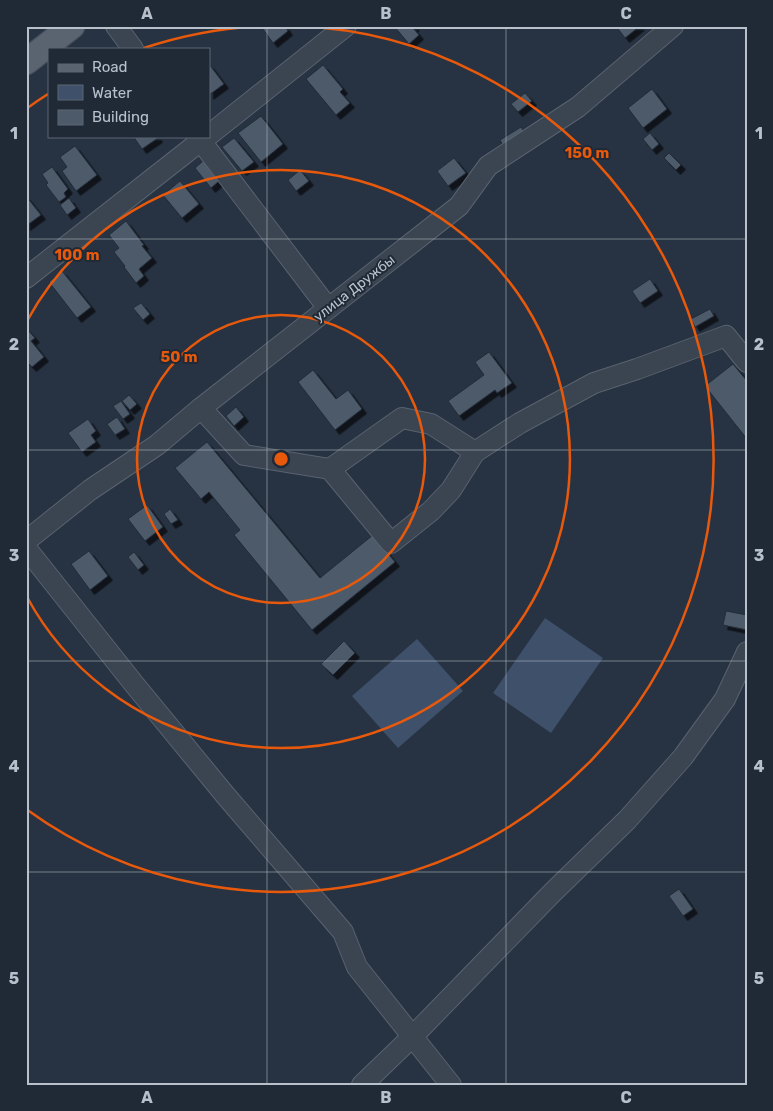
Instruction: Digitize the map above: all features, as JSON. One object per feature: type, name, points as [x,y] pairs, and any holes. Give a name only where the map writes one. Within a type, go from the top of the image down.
[{"type":"main road","points":[[26,62],[72,26]]},
{"type":"street","points":[[116,26],[132,48]]},
{"type":"street","points":[[210,132],[346,26]]},
{"type":"street","name":"улица Дружбы","points":[[26,541],[90,490],[157,445],[201,408],[459,206],[488,166],[578,108],[673,26]]},
{"type":"street","points":[[26,278],[202,138]]},
{"type":"street","points":[[204,138],[328,308]]},
{"type":"street","points":[[201,408],[244,455],[330,469],[391,543],[431,511],[445,497],[475,452],[520,423],[594,383],[726,336],[747,362]]},
{"type":"street","points":[[330,469],[402,418],[431,424],[475,452]]},
{"type":"street","points":[[26,548],[226,796],[343,932],[358,967],[451,1085]]},
{"type":"street","points":[[362,1085],[627,820],[683,758],[725,699],[747,652]]},
{"type":"water","points":[[545,618],[603,658],[551,733],[493,693]]},
{"type":"water","points":[[417,639],[463,691],[398,748],[352,696]]},
{"type":"building","points":[[267,26],[285,26],[288,31],[273,43],[263,29]]},
{"type":"building","points":[[394,26],[415,26],[413,28],[419,35],[409,44]]},
{"type":"building","points":[[616,26],[640,26],[625,38]]},
{"type":"building","points":[[210,65],[224,84],[210,94]]},
{"type":"building","points":[[323,65],[343,89],[340,92],[350,103],[336,115],[306,79]]},
{"type":"building","points":[[652,89],[667,109],[643,128],[628,108]]},
{"type":"building","points":[[525,93],[532,101],[518,112],[511,104]]},
{"type":"building","points":[[261,116],[283,144],[261,162],[238,133]]},
{"type":"building","points":[[521,127],[525,133],[504,147],[500,140]]},
{"type":"building","points":[[650,133],[659,144],[652,150],[643,139]]},
{"type":"building","points":[[134,138],[158,138],[142,149]]},
{"type":"building","points":[[234,138],[254,162],[242,171],[222,147]]},
{"type":"building","points":[[75,146],[97,175],[76,191],[62,171],[67,167],[60,157]]},
{"type":"building","points":[[669,153],[681,165],[676,170],[664,158]]},
{"type":"building","points":[[454,158],[466,173],[448,186],[437,171]]},
{"type":"building","points":[[203,161],[219,181],[211,188],[195,168]]},
{"type":"building","points":[[52,167],[68,189],[64,193],[66,197],[59,202],[46,185],[48,183],[42,174]]},
{"type":"building","points":[[300,170],[309,181],[296,191],[288,180]]},
{"type":"building","points":[[180,181],[199,204],[182,218],[163,195]]},
{"type":"building","points":[[26,196],[41,215],[26,226]]},
{"type":"building","points":[[69,198],[76,208],[67,215],[60,205]]},
{"type":"building","points":[[126,221],[152,258],[139,269],[144,276],[136,283],[114,252],[119,248],[109,235]]},
{"type":"building","points":[[62,271],[91,307],[77,318],[49,282]]},
{"type":"building","points":[[650,279],[658,291],[640,303],[632,291]]},
{"type":"building","points":[[141,303],[150,314],[143,320],[133,308]]},
{"type":"building","points":[[710,309],[714,316],[695,327],[691,319]]},
{"type":"building","points":[[26,328],[35,338],[31,341],[44,357],[32,367],[26,361]]},
{"type":"building","points":[[489,352],[512,383],[497,393],[495,390],[459,416],[448,401],[484,375],[475,362]]},
{"type":"building","points":[[733,364],[747,381],[747,439],[705,386]]},
{"type":"building","points":[[313,370],[336,399],[348,390],[362,409],[335,430],[298,382]]},
{"type":"building","points":[[129,395],[137,404],[130,410],[122,401]]},
{"type":"building","points":[[121,401],[130,414],[123,419],[113,406]]},
{"type":"building","points":[[236,407],[244,417],[234,426],[226,416]]},
{"type":"building","points":[[117,417],[125,429],[115,435],[107,424]]},
{"type":"building","points":[[88,419],[96,431],[91,435],[96,442],[82,452],[68,433]]},
{"type":"building","points":[[207,442],[320,578],[373,535],[395,562],[312,630],[234,535],[240,530],[209,492],[201,499],[175,468]]},
{"type":"building","points":[[147,505],[163,527],[145,541],[128,519]]},
{"type":"building","points":[[170,509],[178,520],[171,524],[164,514]]},
{"type":"building","points":[[89,551],[108,576],[90,590],[71,564]]},
{"type":"building","points":[[134,552],[144,565],[138,570],[128,557]]},
{"type":"building","points":[[726,611],[747,615],[747,630],[723,625]]},
{"type":"building","points":[[344,641],[355,653],[333,675],[321,664]]},
{"type":"building","points":[[679,889],[693,909],[683,916],[669,896]]}]
